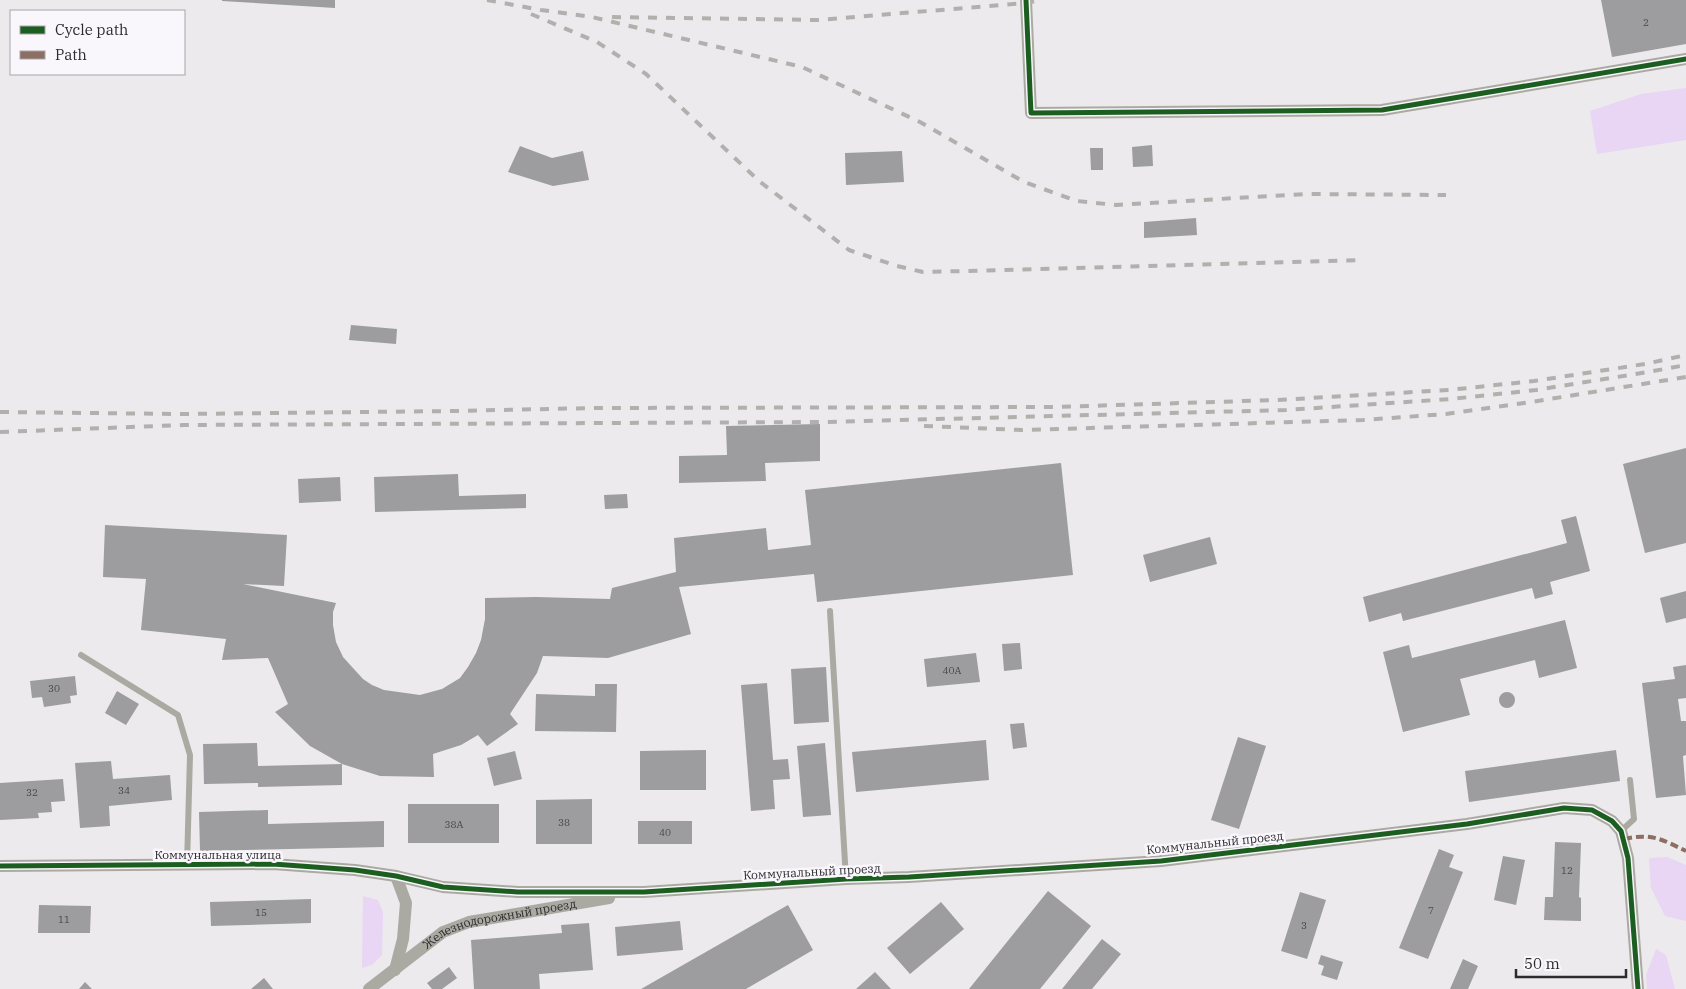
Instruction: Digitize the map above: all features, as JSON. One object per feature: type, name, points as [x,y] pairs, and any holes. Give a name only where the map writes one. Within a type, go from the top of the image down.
[{"type":"street","points":[[1026,0],[1031,113],[1382,110],[1686,59]]},
{"type":"street","name":"Коммунальный проезд","points":[[644,892],[1161,861],[1468,824],[1564,808],[1592,810],[1612,822],[1621,831]]},
{"type":"street","points":[[1621,831],[1628,858],[1638,989]]},
{"type":"street","name":"Коммунальная улица","points":[[0,866],[273,864],[355,870],[443,886],[518,892],[644,892]]},
{"type":"street","points":[[395,970],[403,940],[406,903],[396,876]]},
{"type":"street","name":"Железнодорожный проезд","points":[[369,989],[443,932],[469,922],[644,892]]},
{"type":"lane","points":[[830,611],[846,879]]},
{"type":"lane","points":[[81,655],[178,715],[190,755],[187,865]]},
{"type":"lane","points":[[1621,831],[1634,819],[1630,780]]},
{"type":"shaded area","points":[[1686,88],[1686,140],[1597,154],[1590,111],[1641,94]]},
{"type":"shaded area","points":[[1667,857],[1686,865],[1686,921],[1665,916],[1651,888],[1649,858]]},
{"type":"shaded area","points":[[363,896],[378,900],[383,912],[382,955],[372,965],[362,968]]},
{"type":"shaded area","points":[[1656,949],[1666,955],[1675,989],[1647,989],[1646,975]]},
{"type":"building","points":[[335,0],[335,8],[222,1]]},
{"type":"building","points":[[1601,0],[1686,0],[1686,44],[1612,57]]},
{"type":"building","points":[[1152,145],[1153,166],[1133,167],[1132,147]]},
{"type":"building","points":[[520,146],[552,158],[583,151],[589,180],[553,186],[508,172]]},
{"type":"building","points":[[1090,148],[1103,148],[1103,170],[1091,170]]},
{"type":"building","points":[[902,151],[904,182],[846,185],[845,153]]},
{"type":"building","points":[[1196,218],[1197,235],[1144,238],[1144,222]]},
{"type":"building","points":[[351,325],[397,329],[396,344],[349,340]]},
{"type":"building","points":[[820,424],[820,461],[765,463],[766,481],[679,483],[679,456],[727,455],[726,426]]},
{"type":"building","points":[[1686,448],[1686,543],[1645,553],[1623,464]]},
{"type":"building","points":[[1061,463],[1073,575],[817,602],[814,574],[679,587],[691,634],[608,658],[543,656],[537,673],[510,714],[518,724],[487,746],[478,735],[461,745],[433,754],[434,777],[380,776],[342,764],[310,746],[275,712],[288,704],[268,658],[222,660],[226,639],[141,630],[146,579],[103,577],[105,525],[287,535],[284,586],[243,584],[336,603],[333,612],[333,625],[336,642],[343,657],[363,679],[384,690],[420,695],[442,689],[460,678],[468,667],[481,640],[485,619],[485,598],[610,599],[612,588],[676,572],[674,538],[766,528],[768,550],[811,545],[805,490]]},
{"type":"building","points":[[458,474],[459,496],[526,494],[526,508],[375,512],[374,477]]},
{"type":"building","points":[[340,477],[341,501],[299,503],[298,479]]},
{"type":"building","points":[[627,494],[628,508],[605,509],[604,495]]},
{"type":"building","points":[[1576,516],[1590,571],[1550,582],[1553,594],[1535,599],[1532,588],[1403,621],[1401,613],[1369,622],[1363,597],[1567,543],[1561,520]]},
{"type":"building","points":[[1210,537],[1217,564],[1150,582],[1143,555]]},
{"type":"building","points":[[1686,591],[1686,618],[1666,623],[1660,598]]},
{"type":"building","points":[[1565,620],[1577,668],[1539,678],[1535,660],[1460,679],[1470,715],[1403,732],[1383,652],[1409,645],[1412,658]]},
{"type":"building","points":[[1020,643],[1022,669],[1004,671],[1002,644]]},
{"type":"building","points":[[976,653],[980,682],[927,687],[924,659]]},
{"type":"building","points":[[1686,665],[1686,698],[1678,699],[1681,721],[1686,721],[1686,755],[1683,756],[1686,795],[1656,798],[1642,683],[1675,679],[1673,667]]},
{"type":"building","points":[[826,667],[829,722],[794,724],[791,669]]},
{"type":"building","points":[[75,676],[77,695],[70,696],[71,703],[44,707],[42,697],[32,698],[30,681]]},
{"type":"building","points":[[767,683],[773,760],[788,759],[790,779],[773,780],[775,809],[751,811],[741,685]]},
{"type":"building","points":[[595,684],[617,684],[616,732],[535,731],[536,694],[595,696]]},
{"type":"building","points":[[117,691],[139,704],[126,725],[105,713]]},
{"type":"building","points":[[1504,692],[1510,692],[1515,697],[1513,706],[1504,708],[1499,703],[1499,697]]},
{"type":"building","points":[[1024,723],[1027,747],[1013,749],[1010,724]]},
{"type":"building","points":[[1238,737],[1266,746],[1239,829],[1211,820]]},
{"type":"building","points":[[986,740],[989,780],[856,792],[852,752]]},
{"type":"building","points":[[257,743],[258,766],[342,764],[342,785],[258,787],[258,783],[204,784],[203,744]]},
{"type":"building","points":[[825,743],[831,815],[803,817],[797,746]]},
{"type":"building","points":[[706,750],[706,790],[640,790],[640,751]]},
{"type":"building","points":[[1616,750],[1620,781],[1469,802],[1465,771]]},
{"type":"building","points":[[515,751],[522,779],[494,786],[487,758]]},
{"type":"building","points":[[111,761],[113,779],[170,775],[172,800],[109,806],[110,826],[80,828],[75,763]]},
{"type":"building","points":[[63,779],[65,801],[51,802],[52,812],[38,813],[39,818],[0,820],[0,783]]},
{"type":"building","points":[[592,799],[592,844],[536,844],[536,800]]},
{"type":"building","points":[[408,804],[499,804],[499,843],[408,843]]},
{"type":"building","points":[[268,810],[268,824],[384,821],[384,847],[200,851],[199,812]]},
{"type":"building","points":[[638,821],[692,821],[692,844],[638,844]]},
{"type":"building","points":[[1555,842],[1581,843],[1579,897],[1581,898],[1581,921],[1544,920],[1545,897],[1553,897]]},
{"type":"building","points":[[1439,849],[1454,855],[1449,867],[1463,872],[1428,959],[1399,948]]},
{"type":"building","points":[[1503,856],[1525,860],[1516,905],[1494,900]]},
{"type":"building","points":[[1048,891],[1091,926],[1040,989],[969,989]]},
{"type":"building","points":[[1300,892],[1326,900],[1307,959],[1281,951]]},
{"type":"building","points":[[311,899],[311,923],[211,926],[210,902]]},
{"type":"building","points":[[941,902],[964,929],[910,974],[887,948]]},
{"type":"building","points":[[39,905],[91,906],[90,933],[38,933]]},
{"type":"building","points":[[788,905],[813,950],[746,989],[641,989]]},
{"type":"building","points":[[680,921],[683,950],[617,956],[615,927]]},
{"type":"building","points":[[589,923],[593,970],[539,974],[540,989],[474,989],[471,940],[562,933],[561,925]]},
{"type":"building","points":[[1102,939],[1121,954],[1092,989],[1062,989]]},
{"type":"building","points":[[1321,955],[1343,962],[1337,980],[1321,975],[1324,966],[1318,964]]},
{"type":"building","points":[[1463,959],[1478,966],[1468,989],[1450,989]]},
{"type":"building","points":[[449,967],[457,978],[442,989],[432,989],[427,983]]},
{"type":"building","points":[[875,972],[891,989],[856,989]]},
{"type":"building","points":[[264,978],[273,989],[251,989]]},
{"type":"building","points":[[85,982],[92,989],[79,989]]},
{"type":"railway","points":[[487,0],[592,17],[802,67],[920,122],[1024,182],[1077,201],[1116,205],[1306,194],[1446,195]]},
{"type":"railway","points":[[612,17],[818,20],[1026,3],[1041,0]]},
{"type":"railway","points":[[531,14],[597,42],[646,74],[759,181],[849,250],[897,266],[923,272],[1364,260]]},
{"type":"railway","points":[[0,412],[182,414],[594,408],[1055,407],[1277,400],[1449,390],[1534,381],[1645,364],[1686,355]]},
{"type":"railway","points":[[0,432],[184,425],[824,422],[1286,410],[1451,399],[1536,390],[1686,365]]},
{"type":"railway","points":[[924,426],[1022,430],[1363,420],[1446,414],[1686,377]]},
{"type":"marked path","points":[[1624,839],[1634,837],[1656,838],[1686,851]]},
{"type":"cycle path","points":[[1026,0],[1031,113],[1382,110],[1686,59]]},
{"type":"cycle path","points":[[0,866],[273,864],[355,870],[396,876],[443,887],[518,892],[644,892],[1161,861],[1467,824],[1564,808],[1592,810],[1612,821],[1621,831],[1628,858],[1638,989]]}]
